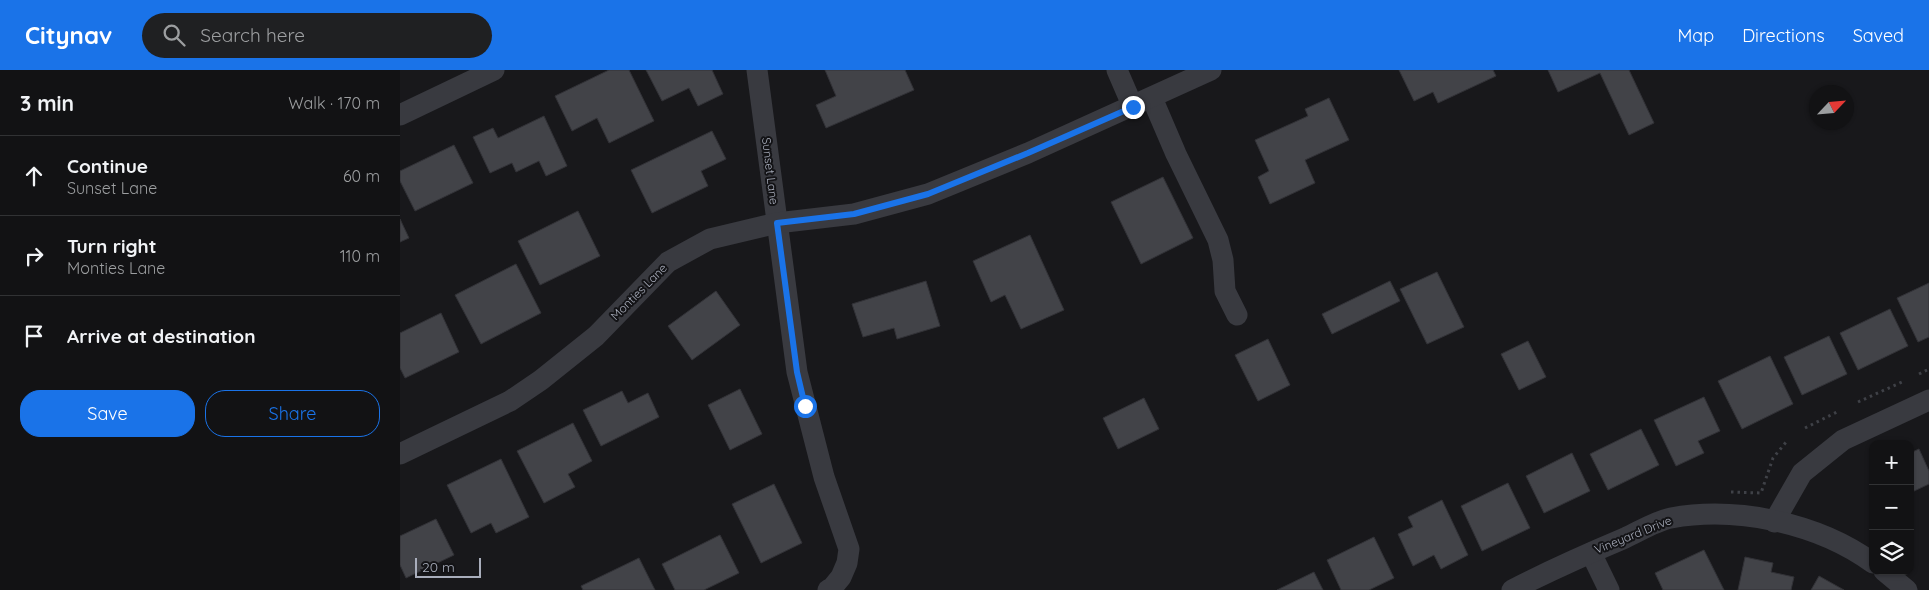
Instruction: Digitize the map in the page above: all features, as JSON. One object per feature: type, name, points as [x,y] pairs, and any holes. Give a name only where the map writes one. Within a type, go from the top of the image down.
[{"type":"street","points":[[400,115],[494,70]]},
{"type":"street","name":"Sunset Lane","points":[[757,70],[797,372],[824,477],[849,549],[847,564],[841,577],[828,590]]},
{"type":"street","points":[[1117,70],[1143,103],[1176,154],[1218,240],[1223,260],[1225,291],[1237,315]]},
{"type":"street","name":"Monties Lane","points":[[400,454],[510,401],[541,380],[596,336],[668,262],[710,239],[777,223],[854,214],[928,194],[1143,103],[1211,70]]},
{"type":"street","points":[[1774,522],[1802,473],[1843,440],[1929,400]]},
{"type":"street","name":"Vineyard Drive","points":[[1512,590],[1668,519],[1707,514],[1748,516],[1799,526],[1832,539],[1869,561]]},
{"type":"street","points":[[1591,553],[1609,590]]},
{"type":"street","points":[[1889,575],[1907,590]]},
{"type":"path","points":[[1919,374],[1929,369]]},
{"type":"path","points":[[1858,402],[1902,382]]},
{"type":"path","points":[[1805,428],[1837,412]]},
{"type":"path","points":[[1729,492],[1761,493],[1773,458],[1787,441]]},
{"type":"building","points":[[609,70],[629,70],[654,121],[609,143],[597,118],[572,131],[555,96]]},
{"type":"building","points":[[646,70],[712,70],[723,94],[698,106],[689,88],[662,101]]},
{"type":"building","points":[[825,70],[905,70],[914,90],[826,128],[816,105],[836,96]]},
{"type":"building","points":[[1399,70],[1493,70],[1496,76],[1438,103],[1433,92],[1414,101]]},
{"type":"building","points":[[1548,70],[1629,70],[1654,123],[1629,135],[1600,73],[1558,92]]},
{"type":"building","points":[[1329,98],[1349,140],[1305,160],[1315,183],[1270,204],[1258,177],[1269,171],[1255,140],[1308,116],[1305,109]]},
{"type":"building","points":[[544,116],[567,166],[546,176],[539,161],[516,172],[512,163],[490,173],[473,137],[493,128],[498,138]]},
{"type":"building","points":[[712,131],[726,159],[701,171],[708,186],[652,213],[631,170]]},
{"type":"building","points":[[454,145],[473,183],[415,211],[400,181],[400,171]]},
{"type":"building","points":[[1163,177],[1193,238],[1141,264],[1111,202]]},
{"type":"building","points":[[578,211],[600,256],[540,285],[518,241]]},
{"type":"building","points":[[400,219],[409,238],[400,242]]},
{"type":"building","points":[[1030,235],[1064,310],[1021,329],[1005,295],[991,302],[973,261]]},
{"type":"building","points":[[516,264],[541,313],[481,344],[455,295]]},
{"type":"building","points":[[1437,272],[1464,327],[1427,344],[1400,289]]},
{"type":"building","points":[[926,281],[940,326],[897,339],[894,328],[863,337],[852,304]]},
{"type":"building","points":[[1390,281],[1400,301],[1332,334],[1322,314]]},
{"type":"building","points":[[1929,283],[1929,337],[1918,342],[1897,298]]},
{"type":"building","points":[[716,291],[740,325],[692,360],[668,326]]},
{"type":"building","points":[[1890,309],[1908,346],[1858,370],[1840,333]]},
{"type":"building","points":[[441,313],[459,352],[405,378],[400,368],[400,333]]},
{"type":"building","points":[[1829,336],[1847,374],[1802,395],[1784,357]]},
{"type":"building","points":[[1268,339],[1290,385],[1258,401],[1235,355]]},
{"type":"building","points":[[1528,341],[1546,377],[1519,390],[1501,354]]},
{"type":"building","points":[[1770,356],[1793,404],[1742,429],[1718,381]]},
{"type":"building","points":[[740,389],[762,434],[730,450],[708,405]]},
{"type":"building","points":[[622,391],[628,403],[648,393],[659,417],[601,446],[583,410]]},
{"type":"building","points":[[1704,397],[1720,431],[1698,441],[1704,453],[1676,466],[1654,420]]},
{"type":"building","points":[[1144,398],[1159,429],[1118,449],[1103,418]]},
{"type":"building","points":[[573,423],[592,461],[568,474],[575,487],[544,503],[517,451]]},
{"type":"building","points":[[1641,429],[1659,465],[1608,490],[1590,454]]},
{"type":"building","points":[[1919,449],[1929,471],[1929,484],[1914,491],[1914,485],[1914,451]]},
{"type":"building","points":[[1572,453],[1590,491],[1544,513],[1526,476]]},
{"type":"building","points":[[501,459],[529,517],[496,533],[491,523],[471,533],[447,485]]},
{"type":"building","points":[[1508,483],[1530,528],[1482,551],[1461,506]]},
{"type":"building","points":[[774,484],[802,543],[761,563],[732,504]]},
{"type":"building","points":[[1442,500],[1468,555],[1441,569],[1434,555],[1413,566],[1398,534],[1413,527],[1408,517]]},
{"type":"building","points":[[436,519],[454,555],[406,578],[400,565],[400,536]]},
{"type":"building","points":[[720,535],[739,573],[704,590],[675,590],[662,564]]},
{"type":"building","points":[[1374,537],[1394,578],[1369,590],[1341,590],[1327,560]]},
{"type":"building","points":[[1704,550],[1724,590],[1663,590],[1655,573]]},
{"type":"building","points":[[1745,557],[1773,563],[1771,572],[1794,577],[1791,590],[1738,590]]},
{"type":"building","points":[[639,558],[655,590],[583,590],[581,586]]},
{"type":"building","points":[[1314,572],[1323,590],[1277,590]]},
{"type":"building","points":[[1819,576],[1844,590],[1811,590]]},
{"type":"route","points":[[805,406],[797,372],[777,223],[854,214],[928,194],[1133,107]]}]
